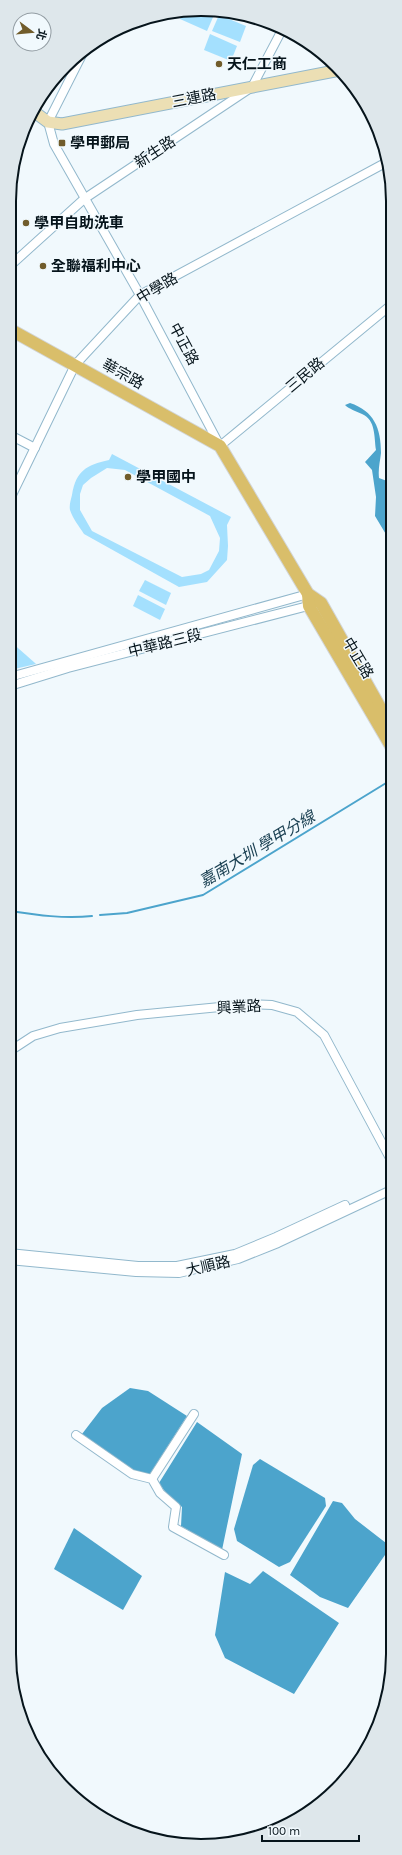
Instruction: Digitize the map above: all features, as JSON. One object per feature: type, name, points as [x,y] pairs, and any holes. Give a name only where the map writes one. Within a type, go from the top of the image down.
[{"type":"main road","name":"三連路","points":[[48,122],[62,124],[333,71]]},
{"type":"main road","points":[[38,114],[48,122]]},
{"type":"main road","name":"華宗路","points":[[16,333],[220,446]]},
{"type":"main road","name":"中正路","points":[[220,446],[386,737]]},
{"type":"main road","name":"中正路","points":[[308,600],[321,603],[386,718]]},
{"type":"street","name":"新生路","points":[[16,260],[84,199],[252,87],[280,34]]},
{"type":"street","points":[[48,122],[79,62]]},
{"type":"street","name":"中正路","points":[[48,122],[54,144],[140,295],[220,446]]},
{"type":"street","name":"中學路","points":[[16,487],[75,365],[140,295],[382,165]]},
{"type":"street","name":"三民路","points":[[220,446],[386,309]]},
{"type":"street","points":[[16,438],[35,448]]},
{"type":"street","name":"中華路三段","points":[[16,675],[308,600]]},
{"type":"street","name":"中華路三段","points":[[16,684],[308,600]]},
{"type":"street","name":"興業路","points":[[16,1046],[33,1036],[60,1028],[137,1015],[251,1004],[272,1005],[297,1012],[324,1035],[386,1151]]},
{"type":"street","name":"大順路","points":[[16,1254],[138,1266],[177,1266],[235,1254],[276,1237],[386,1186]]},
{"type":"street","name":"大順路","points":[[16,1261],[136,1272],[179,1273],[238,1259],[278,1243],[386,1192]]},
{"type":"street","points":[[152,1479],[194,1414]]},
{"type":"street","points":[[76,1435],[132,1474],[152,1479],[160,1493],[176,1507],[173,1527],[224,1555]]},
{"type":"shaded area","points":[[189,16],[214,16],[207,31],[180,19],[181,17]]},
{"type":"shaded area","points":[[218,17],[227,18],[246,26],[240,42],[212,31]]},
{"type":"shaded area","points":[[210,34],[237,46],[231,61],[204,50]]},
{"type":"shaded area","points":[[350,403],[358,406],[370,416],[378,428],[381,444],[379,478],[386,481],[386,534],[375,516],[376,497],[372,470],[365,462],[376,450],[374,429],[367,417],[345,405]]},
{"type":"shaded area","points":[[112,454],[231,517],[227,525],[227,560],[207,582],[179,587],[84,534],[70,510],[70,502],[76,480],[83,470],[94,464],[109,460]],"holes":[[[107,468],[125,470],[210,516],[220,538],[219,551],[209,570],[201,574],[182,577],[92,531],[80,510],[80,494],[83,485]]]},
{"type":"shaded area","points":[[145,580],[171,593],[166,605],[139,591]]},
{"type":"shaded area","points":[[138,595],[165,609],[160,620],[133,606]]},
{"type":"shaded area","points":[[16,646],[35,663],[36,664],[16,669]]},
{"type":"shaded area","points":[[130,1388],[148,1391],[187,1416],[150,1474],[135,1471],[82,1434],[102,1408]]},
{"type":"shaded area","points":[[197,1422],[242,1454],[222,1550],[181,1526],[182,1507],[166,1493],[159,1483]]},
{"type":"shaded area","points":[[260,1459],[325,1498],[326,1506],[290,1562],[279,1567],[237,1541],[234,1529],[253,1465]]},
{"type":"shaded area","points":[[333,1501],[342,1503],[355,1519],[386,1543],[385,1555],[348,1608],[320,1597],[290,1575]]},
{"type":"shaded area","points":[[74,1528],[142,1576],[123,1610],[54,1569]]},
{"type":"shaded area","points":[[263,1571],[339,1623],[294,1694],[225,1658],[215,1635],[225,1572],[250,1584]]},
{"type":"waterway","name":"嘉南大圳 學甲分線","points":[[100,915],[127,913],[203,895],[386,783]]},
{"type":"waterway","name":"嘉南大圳 學甲分線","points":[[16,912],[61,917],[92,916]]},
{"type":"place","name":"天仁工商","points":[[219,64]]},
{"type":"place","name":"學甲郵局","points":[[62,143]]},
{"type":"place","name":"學甲自助洗車","points":[[26,223]]},
{"type":"place","name":"全聯福利中心","points":[[43,266]]},
{"type":"place","name":"學甲國中","points":[[128,477]]}]
